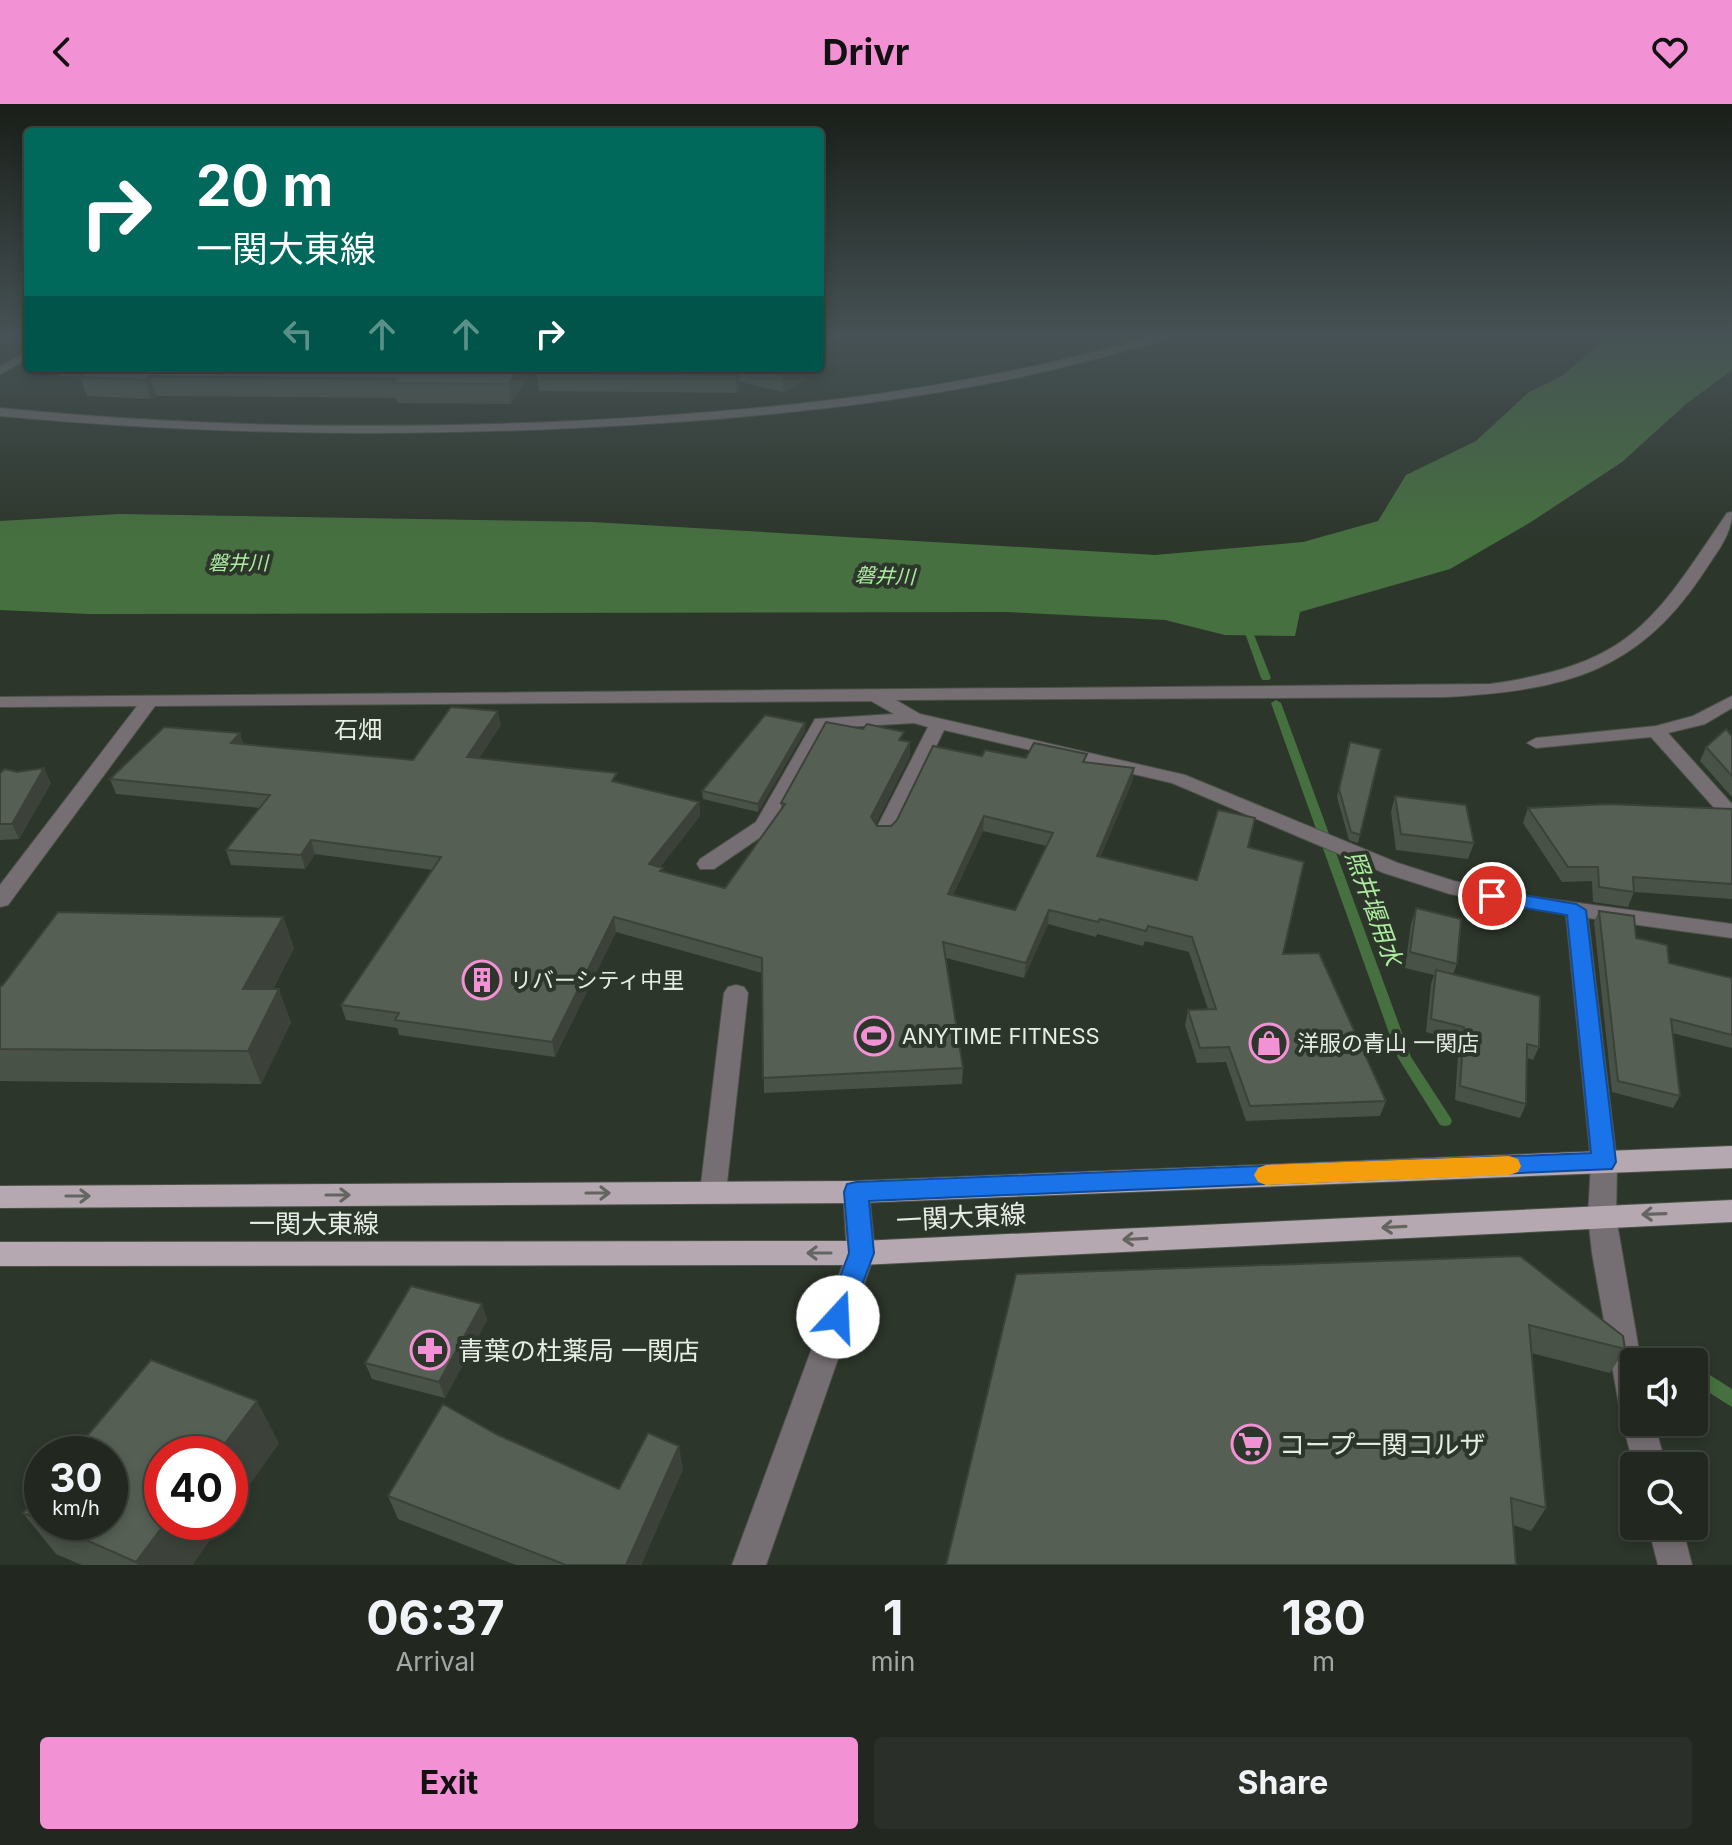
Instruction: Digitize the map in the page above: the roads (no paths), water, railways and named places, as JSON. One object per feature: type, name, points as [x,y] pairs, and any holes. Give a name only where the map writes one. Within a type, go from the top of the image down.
[{"type":"main road","name":"一関大東線","points":[[0,1197],[856,1192],[1732,1157]]},
{"type":"main road","name":"一関大東線","points":[[0,1254],[861,1253],[1732,1211]]},
{"type":"street","points":[[0,412],[166,426],[438,430],[719,417],[844,404]]},
{"type":"street","points":[[0,702],[1470,690],[1537,683],[1591,668],[1620,653],[1651,629],[1732,516]]},
{"type":"street","points":[[875,695],[914,718]]},
{"type":"street","points":[[1536,743],[1656,731],[1699,720],[1732,701]]},
{"type":"street","points":[[0,900],[148,703]]},
{"type":"street","points":[[707,864],[764,826],[821,723],[914,718],[1178,779],[1352,852],[1450,887],[1576,910],[1732,931]]},
{"type":"street","points":[[884,833],[939,723]]},
{"type":"street","points":[[1656,731],[1732,816]]},
{"type":"street","points":[[1576,910],[1604,1162],[1602,1217],[1624,1348]]},
{"type":"street","points":[[713,1192],[736,993]]},
{"type":"street","points":[[749,1565],[861,1253],[856,1192]]},
{"type":"street","points":[[1669,1540],[1675,1565]]},
{"type":"water","name":"磐井川","points":[[1516,404],[1686,404],[1622,462],[1531,522],[1450,569],[1300,612],[1295,636],[1225,635],[1165,620],[1008,612],[89,614],[0,610],[0,521],[119,514],[592,522],[1155,555],[1303,542],[1378,521],[1406,475],[1476,441]]},
{"type":"waterway","name":"照井堰用水","points":[[1245,622],[1266,678]]},
{"type":"waterway","name":"照井堰用水","points":[[1276,703],[1405,1058],[1445,1121]]},
{"type":"waterway","name":"照井堰用水","points":[[1708,1383],[1732,1399]]},
{"type":"place","name":"リバーシティ中里","points":[[482,980]]},
{"type":"place","name":"ANYTIME FITNESS","points":[[874,1036]]},
{"type":"place","name":"洋服の青山 一関店","points":[[1269,1043]]},
{"type":"place","name":"青葉の杜薬局 一関店","points":[[430,1350]]},
{"type":"place","name":"コープ一関コルザ","points":[[1251,1444]]},
{"type":"district","name":"石畑","points":[[358,729]]}]
